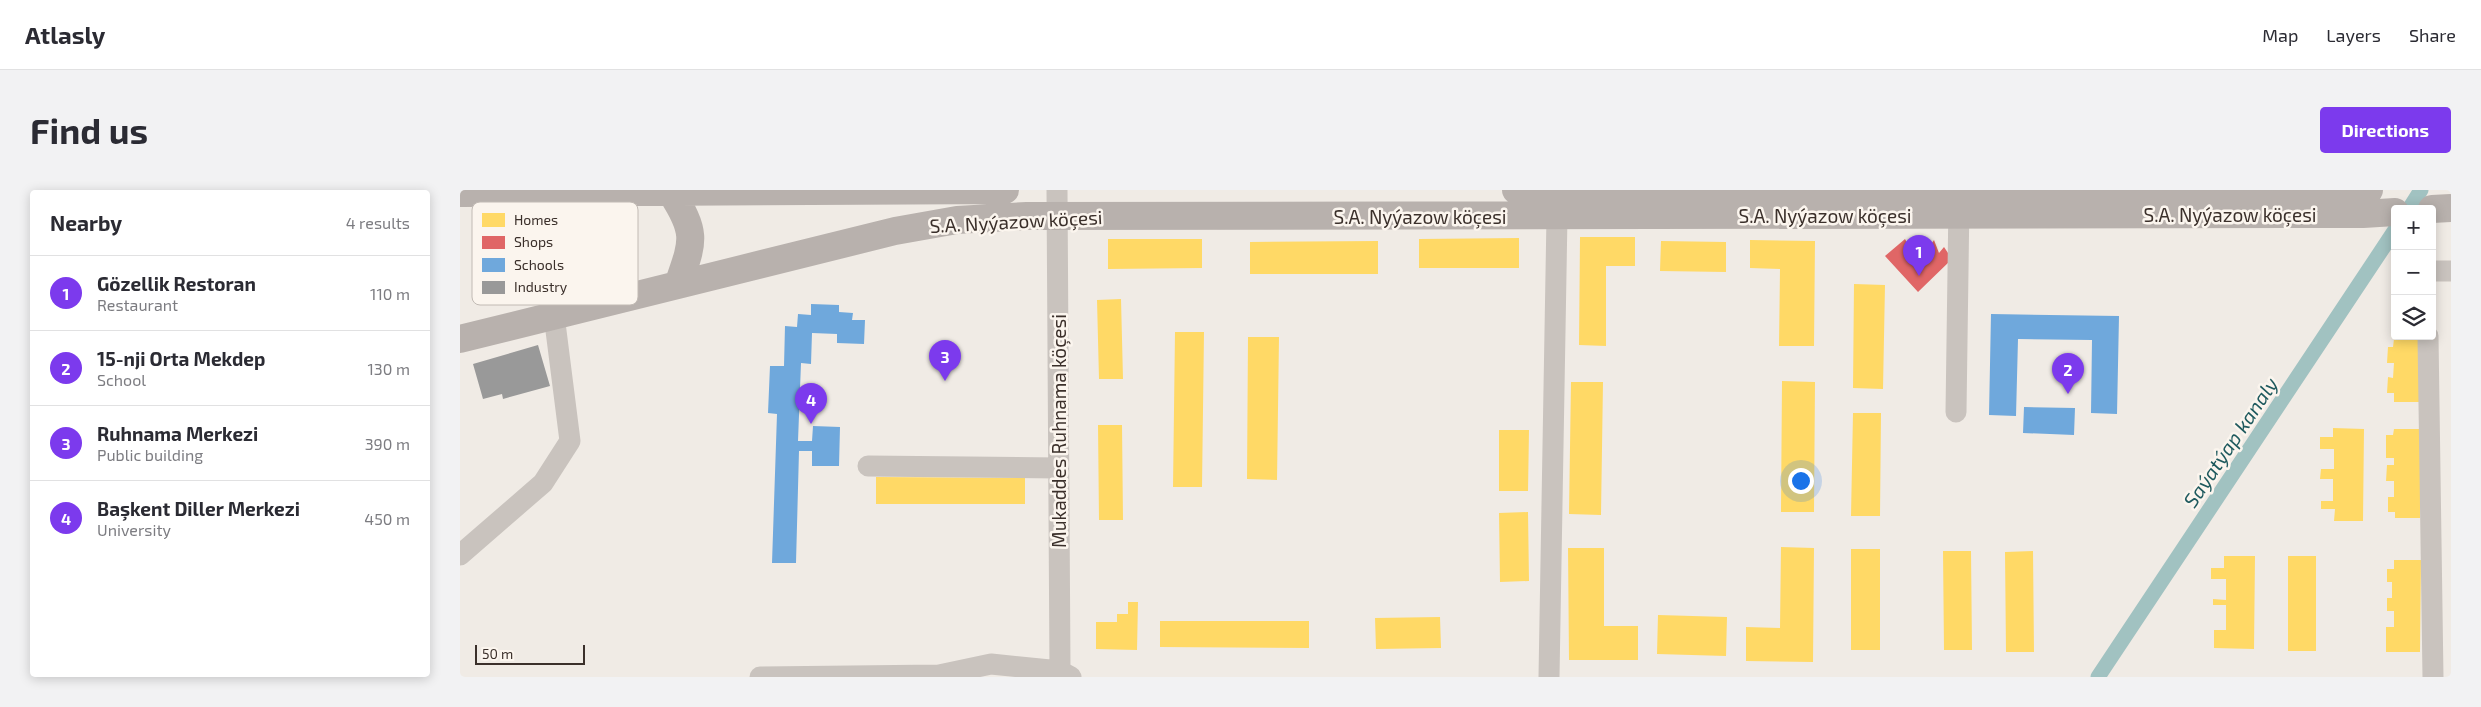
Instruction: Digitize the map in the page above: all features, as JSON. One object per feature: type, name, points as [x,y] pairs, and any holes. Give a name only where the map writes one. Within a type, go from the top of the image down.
[{"type":"main road","points":[[460,193],[1005,190]]},
{"type":"main road","name":"S.A. Nyýazow köçesi","points":[[1516,190],[1959,198],[2352,195],[2391,210]]},
{"type":"main road","points":[[670,192],[684,214],[691,230],[689,253],[678,285]]},
{"type":"main road","name":"S.A. Nyýazow köçesi","points":[[638,295],[923,225],[1057,203],[1557,216],[1959,198],[2352,195]]},
{"type":"main road","name":"S.A. Nyýazow köçesi","points":[[460,339],[595,305]]},
{"type":"street","points":[[1956,412],[1959,198]]},
{"type":"street","name":"Mukaddes Ruhnama köçesi","points":[[1057,203],[1058,468],[1065,674]]},
{"type":"street","points":[[1549,677],[1557,216]]},
{"type":"street","points":[[2436,272],[2451,271]]},
{"type":"street","points":[[460,556],[543,483],[570,441],[554,315]]},
{"type":"street","points":[[2428,340],[2433,677]]},
{"type":"street","points":[[868,466],[1058,468]]},
{"type":"street","points":[[760,677],[938,675],[991,664],[1065,674]]},
{"type":"building: Homes","points":[[1580,237],[1635,237],[1635,266],[1606,266],[1606,346],[1579,345]]},
{"type":"building: Homes","points":[[1519,238],[1519,268],[1419,268],[1419,239]]},
{"type":"building: Homes","points":[[1108,239],[1202,239],[1202,268],[1108,269]]},
{"type":"building: Homes","points":[[1750,240],[1815,241],[1814,346],[1779,346],[1780,269],[1750,268]]},
{"type":"building: Homes","points":[[1378,241],[1378,274],[1250,274],[1250,242]]},
{"type":"building: Homes","points":[[1661,241],[1726,242],[1726,272],[1660,271]]},
{"type":"building: Homes","points":[[1854,284],[1885,285],[1883,389],[1853,388]]},
{"type":"building: Homes","points":[[1121,299],[1123,379],[1099,379],[1097,300]]},
{"type":"building: Homes","points":[[1175,332],[1204,332],[1202,487],[1173,487]]},
{"type":"building: Homes","points":[[1248,337],[1279,337],[1277,480],[1247,479]]},
{"type":"building: Homes","points":[[2394,340],[2422,340],[2421,402],[2394,402],[2394,393],[2387,393],[2388,377],[2393,378],[2394,363],[2387,363],[2388,347],[2393,347]]},
{"type":"building: Homes","points":[[1782,381],[1815,382],[1814,512],[1781,512]]},
{"type":"building: Homes","points":[[1571,382],[1603,382],[1601,515],[1569,514]]},
{"type":"building: Homes","points":[[1853,413],[1881,413],[1880,516],[1851,516]]},
{"type":"building: Homes","points":[[1098,425],[1122,425],[1123,520],[1099,520]]},
{"type":"building: Homes","points":[[2333,428],[2364,429],[2363,521],[2334,521],[2335,509],[2321,509],[2321,501],[2333,501],[2333,479],[2320,479],[2321,469],[2334,469],[2334,449],[2320,449],[2320,437],[2333,437]]},
{"type":"building: Homes","points":[[2394,429],[2421,429],[2420,518],[2395,518],[2395,512],[2388,512],[2388,497],[2394,497],[2394,481],[2386,481],[2387,465],[2394,465],[2394,458],[2386,458],[2386,435],[2393,435]]},
{"type":"building: Homes","points":[[1499,430],[1529,430],[1528,491],[1499,491]]},
{"type":"building: Homes","points":[[876,477],[1025,478],[1025,504],[876,504]]},
{"type":"building: Homes","points":[[1528,512],[1529,581],[1500,582],[1499,513]]},
{"type":"building: Homes","points":[[1781,547],[1814,548],[1813,662],[1746,661],[1746,627],[1780,628]]},
{"type":"building: Homes","points":[[1568,548],[1604,548],[1604,626],[1638,626],[1638,660],[1569,660]]},
{"type":"building: Homes","points":[[1851,549],[1880,549],[1880,650],[1851,650]]},
{"type":"building: Homes","points":[[1943,551],[1971,551],[1972,650],[1944,650]]},
{"type":"building: Homes","points":[[2033,551],[2034,652],[2006,652],[2005,552]]},
{"type":"building: Homes","points":[[2224,556],[2255,556],[2254,649],[2214,648],[2214,630],[2226,630],[2226,605],[2213,605],[2213,599],[2226,600],[2226,579],[2211,579],[2211,568],[2224,568]]},
{"type":"building: Homes","points":[[2288,556],[2316,556],[2316,651],[2288,651]]},
{"type":"building: Homes","points":[[2394,560],[2421,560],[2420,652],[2386,652],[2386,627],[2394,627],[2394,611],[2387,611],[2387,598],[2392,598],[2392,582],[2387,582],[2387,569],[2394,569]]},
{"type":"building: Homes","points":[[1128,602],[1138,602],[1137,650],[1096,649],[1096,622],[1117,622],[1117,614],[1128,614]]},
{"type":"building: Homes","points":[[1658,615],[1727,617],[1726,656],[1657,654]]},
{"type":"building: Homes","points":[[1440,617],[1441,648],[1376,649],[1375,618]]},
{"type":"building: Homes","points":[[1160,621],[1309,621],[1309,648],[1160,647]]},
{"type":"building: Shops","points":[[1905,239],[1910,248],[1920,240],[1928,249],[1934,240],[1939,253],[1944,247],[1952,259],[1918,292],[1885,256]]},
{"type":"building: Schools","points":[[811,304],[839,305],[839,312],[853,313],[852,320],[865,320],[864,344],[837,343],[837,334],[812,333],[811,364],[801,363],[798,441],[812,441],[813,426],[840,427],[839,466],[812,466],[812,451],[799,451],[796,563],[772,563],[777,414],[768,413],[770,366],[784,366],[785,326],[797,327],[798,314],[811,315]]},
{"type":"building: Schools","points":[[1991,314],[2119,316],[2117,414],[2091,413],[2092,340],[2018,339],[2016,416],[1989,415]]},
{"type":"building: Schools","points":[[2024,407],[2075,408],[2074,435],[2023,433]]},
{"type":"building: Industry","points":[[538,345],[550,386],[503,399],[502,394],[483,399],[473,364]]},
{"type":"waterway","name":"Saýatýap kanaly","points":[[2412,205],[2421,190]]},
{"type":"waterway","name":"Saýatýap kanaly","points":[[2098,677],[2391,236]]},
{"type":"place","name":"Gözellik Restoran","points":[[1919,276]]},
{"type":"place","name":"Ruhnama Merkezi","points":[[945,381]]},
{"type":"place","name":"15-nji Orta Mekdep","points":[[2068,394]]},
{"type":"place","name":"Başkent Diller Merkezi","points":[[811,424]]}]
